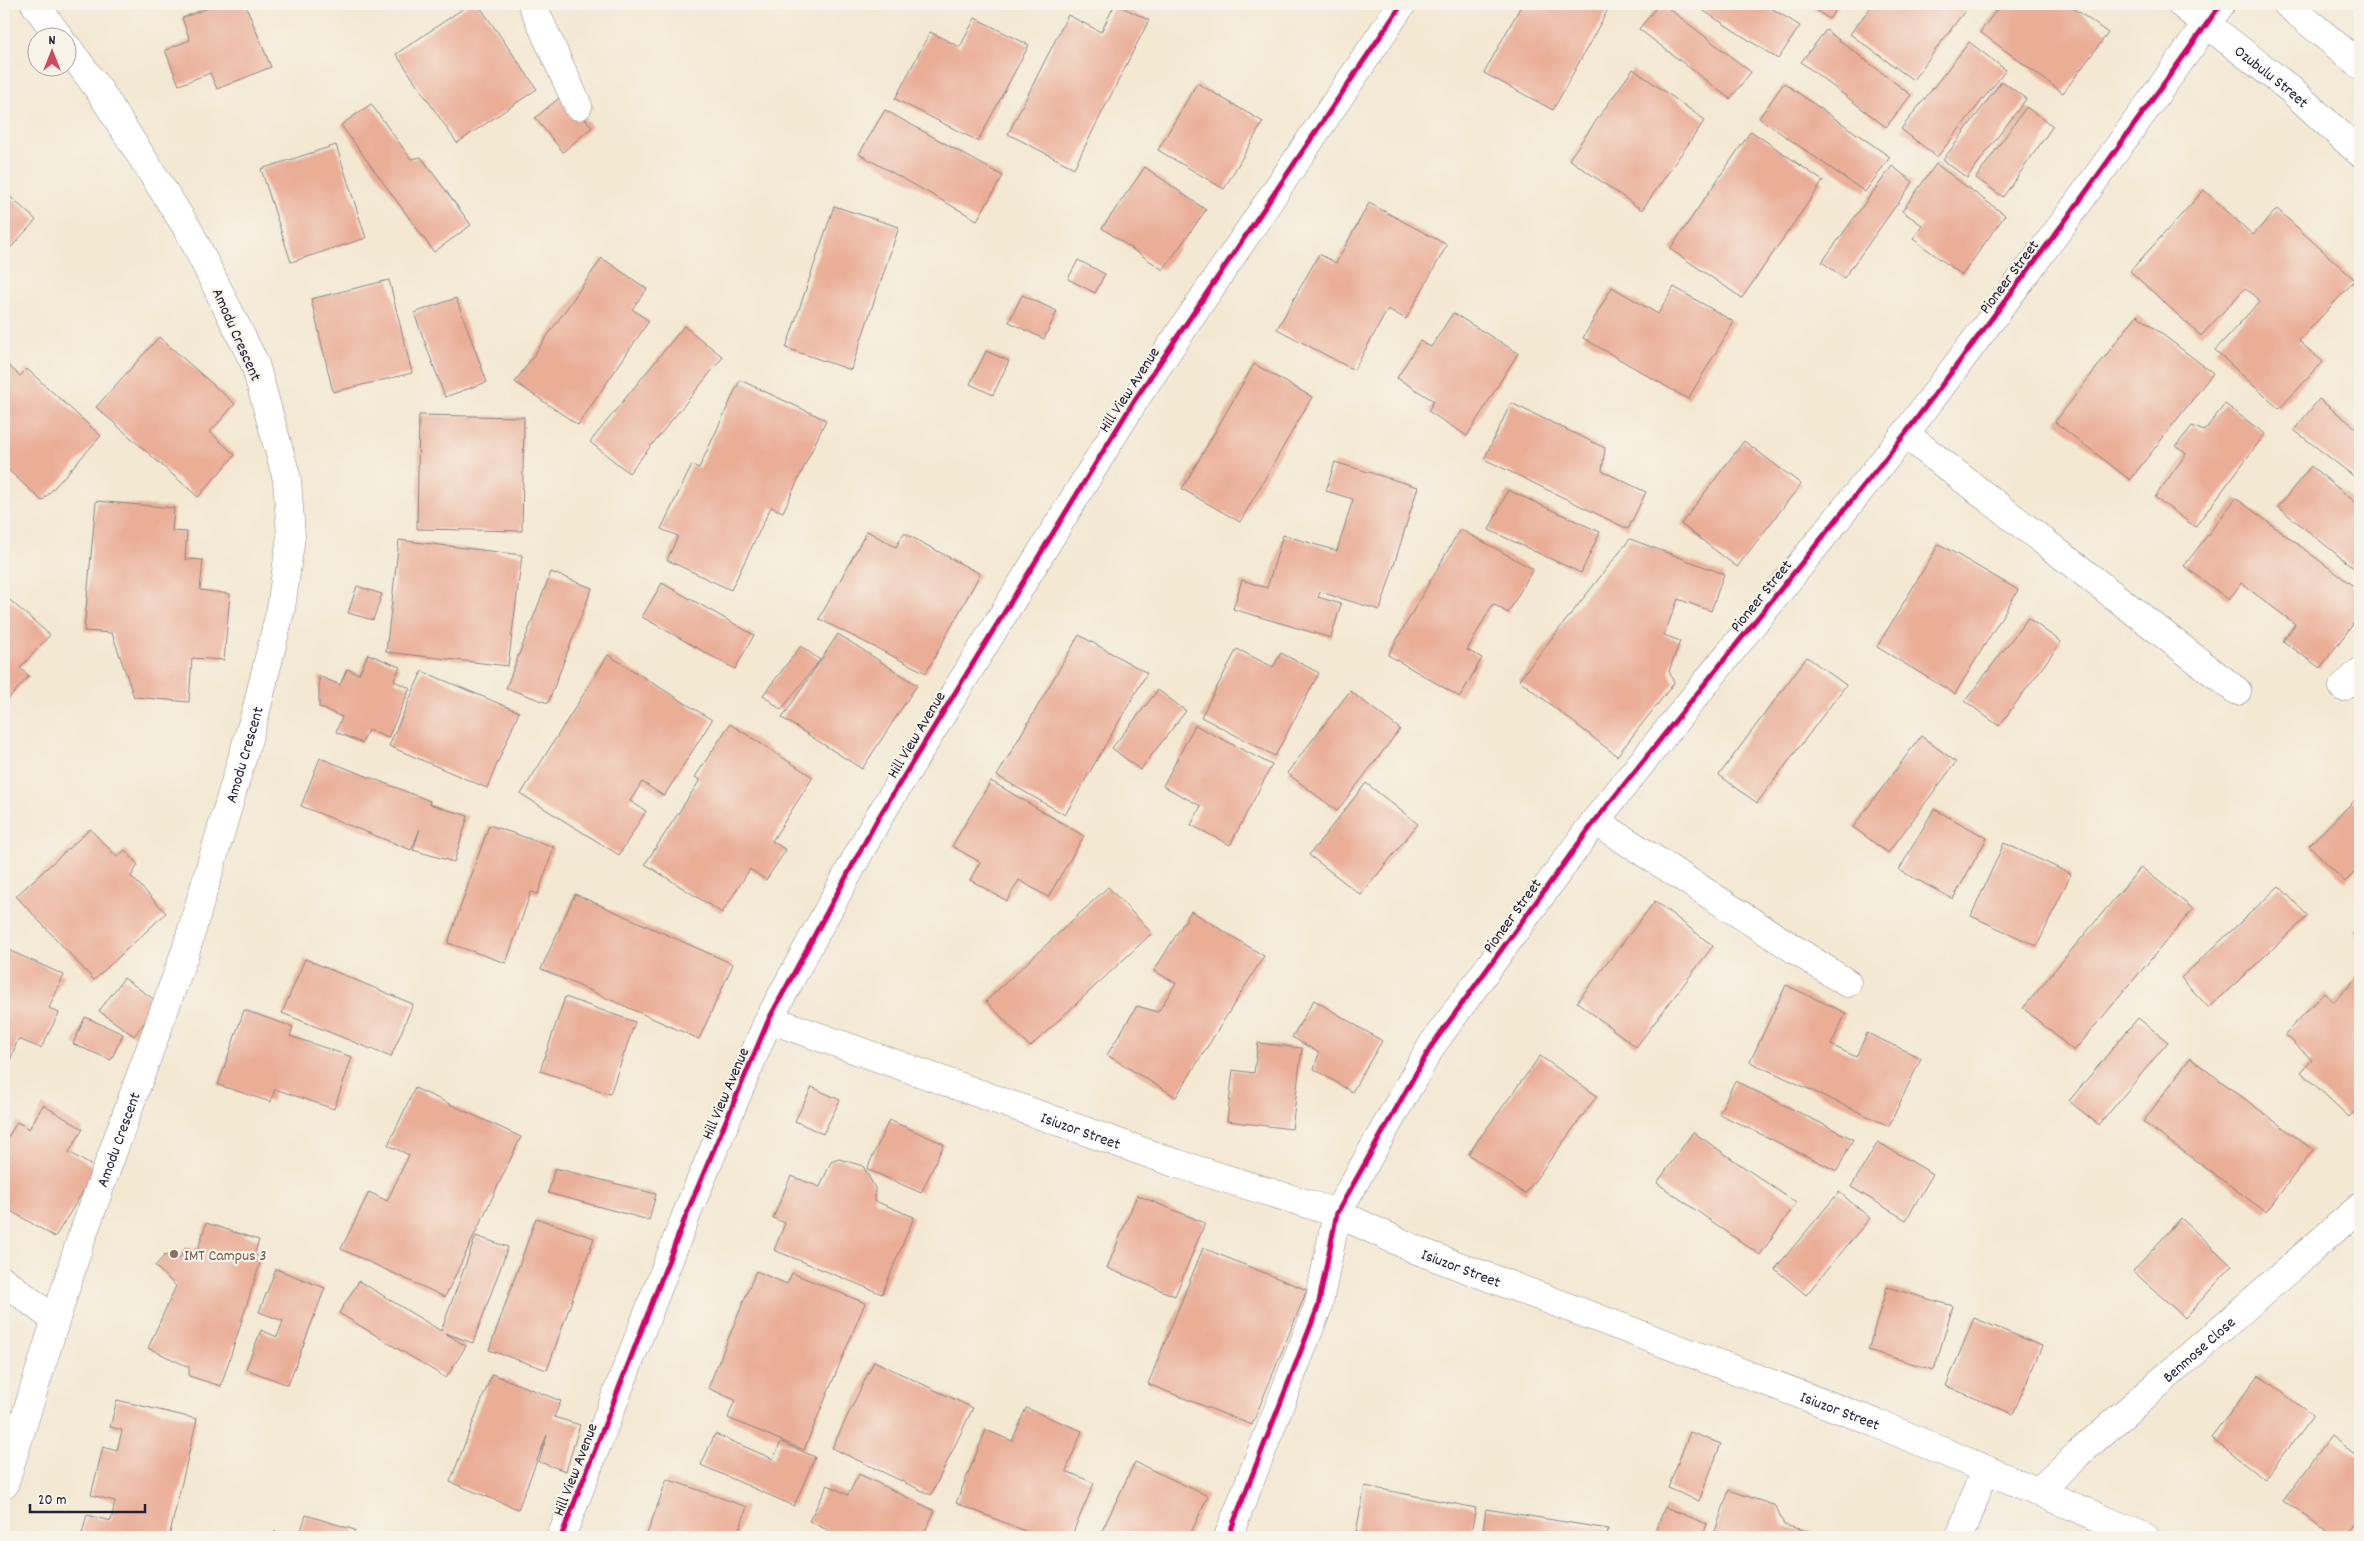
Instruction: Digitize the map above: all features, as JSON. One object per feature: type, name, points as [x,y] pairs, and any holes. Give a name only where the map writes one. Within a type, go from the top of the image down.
[{"type":"street","points":[[35,4],[53,28]]},
{"type":"street","points":[[532,4],[578,106]]},
{"type":"street","name":"Hill View Avenue","points":[[562,1537],[689,1208],[769,1019],[877,820],[1134,401],[1402,4]]},
{"type":"street","name":"Ozubulu Street","points":[[2181,4],[2213,13],[2290,89],[2360,153]]},
{"type":"street","points":[[2287,4],[2360,65]]},
{"type":"street","name":"Pioneer Street","points":[[1228,1537],[1318,1307],[1337,1213],[1432,1045],[1595,821],[1905,434],[2065,221],[2213,13]]},
{"type":"street","name":"Amodu Crescent","points":[[4,1485],[79,1245],[186,950],[256,711],[281,608],[290,536],[287,479],[256,364],[189,231],[99,90],[78,62]]},
{"type":"street","points":[[1905,434],[2238,691]]},
{"type":"street","points":[[1595,821],[1847,983]]},
{"type":"street","name":"Isiuzor Street","points":[[769,1019],[1175,1163],[1337,1213],[1419,1252],[1876,1423],[2145,1537]]},
{"type":"street","name":"Benmose Close","points":[[2038,1492],[2078,1454],[2360,1207]]},
{"type":"street","points":[[4,1281],[55,1320]]},
{"type":"street","points":[[1960,1537],[1984,1469]]},
{"type":"building","points":[[218,4],[245,4],[271,67],[217,89],[210,73],[179,85],[165,50],[190,40],[182,18]]},
{"type":"building","points":[[470,4],[478,4],[537,89],[457,143],[396,54]]},
{"type":"building","points":[[1115,4],[1149,20],[1074,168],[1008,134],[1068,15],[1101,32]]},
{"type":"building","points":[[1522,4],[1611,4],[1553,110],[1484,73]]},
{"type":"building","points":[[1659,4],[1663,4],[1751,72],[1730,99],[1639,29]]},
{"type":"building","points":[[1693,4],[1765,4],[1800,26],[1778,59]]},
{"type":"building","points":[[1807,4],[1840,4],[1829,19]]},
{"type":"building","points":[[1873,4],[1970,4],[1913,80],[1850,34]]},
{"type":"building","points":[[2001,4],[2068,4],[2108,33],[2063,93],[1980,32]]},
{"type":"building","points":[[975,18],[1029,45],[978,141],[895,99],[930,32],[960,47]]},
{"type":"building","points":[[1826,30],[1911,95],[1886,127],[1801,62]]},
{"type":"building","points":[[1969,42],[2006,70],[1937,157],[1901,129]]},
{"type":"building","points":[[1633,69],[1705,120],[1642,210],[1569,159]]},
{"type":"building","points":[[2002,81],[2026,99],[1967,178],[1943,160]]},
{"type":"building","points":[[1197,83],[1263,122],[1224,189],[1158,150]]},
{"type":"building","points":[[1784,83],[1890,157],[1865,192],[1759,118]]},
{"type":"building","points":[[564,94],[592,127],[563,152],[535,118]]},
{"type":"building","points":[[371,104],[411,159],[421,157],[471,225],[434,252],[341,125]]},
{"type":"building","points":[[2026,107],[2053,126],[2003,197],[1976,178]]},
{"type":"building","points":[[885,110],[1003,176],[977,220],[859,154]]},
{"type":"building","points":[[1751,131],[1823,181],[1742,298],[1670,249]]},
{"type":"building","points":[[336,145],[366,238],[291,262],[261,169]]},
{"type":"building","points":[[1936,164],[2005,215],[1962,275],[1913,239],[1922,225],[1902,211]]},
{"type":"building","points":[[1892,166],[1913,182],[1844,278],[1822,262]]},
{"type":"building","points":[[1145,167],[1206,210],[1163,270],[1102,228]]},
{"type":"building","points":[[2204,190],[2253,235],[2277,209],[2355,280],[2299,341],[2323,362],[2279,409],[2215,350],[2260,301],[2245,288],[2201,336],[2130,271]]},
{"type":"building","points":[[4,191],[36,220],[4,255]]},
{"type":"building","points":[[1369,203],[1447,245],[1406,319],[1388,309],[1354,370],[1277,329],[1319,254],[1336,263]]},
{"type":"building","points":[[834,206],[899,227],[851,370],[786,348]]},
{"type":"building","points":[[602,258],[647,289],[632,309],[649,321],[578,425],[515,382]]},
{"type":"building","points":[[1078,260],[1105,274],[1095,293],[1068,279]]},
{"type":"building","points":[[389,280],[412,373],[333,392],[311,299]]},
{"type":"building","points":[[1612,287],[1658,314],[1674,287],[1734,322],[1688,399],[1583,338]]},
{"type":"building","points":[[1022,295],[1057,311],[1044,339],[1009,322]]},
{"type":"building","points":[[456,298],[487,382],[445,397],[414,313]]},
{"type":"building","points":[[1453,313],[1518,353],[1467,436],[1428,411],[1434,401],[1397,378],[1420,341],[1431,347]]},
{"type":"building","points":[[2137,315],[2213,373],[2130,480],[2055,422]]},
{"type":"building","points":[[684,326],[723,357],[629,473],[590,442]]},
{"type":"building","points":[[159,337],[235,404],[210,432],[235,455],[198,497],[96,407]]},
{"type":"building","points":[[986,351],[1009,361],[993,395],[970,384]]},
{"type":"building","points":[[5,362],[20,376],[27,369],[101,436],[42,501],[4,466]]},
{"type":"building","points":[[1254,364],[1312,397],[1240,522],[1182,489]]},
{"type":"building","points":[[740,380],[826,420],[783,512],[771,507],[731,590],[667,560],[678,536],[661,529],[692,465],[699,468]]},
{"type":"building","points":[[2319,399],[2360,431],[2360,481],[2294,430]]},
{"type":"building","points":[[1511,403],[1605,448],[1602,471],[1646,492],[1628,529],[1484,459]]},
{"type":"building","points":[[2225,404],[2265,434],[2195,527],[2155,497],[2186,454],[2176,446],[2192,426],[2204,431]]},
{"type":"building","points":[[419,415],[524,417],[522,531],[417,529]]},
{"type":"building","points":[[1744,441],[1801,484],[1737,567],[1681,524]]},
{"type":"building","points":[[1335,462],[1418,487],[1380,610],[1320,592],[1318,597],[1341,604],[1331,638],[1233,609],[1242,580],[1267,588],[1283,535],[1337,551],[1353,499],[1326,491]]},
{"type":"building","points":[[2311,466],[2360,506],[2360,573],[2278,507]]},
{"type":"building","points":[[1508,490],[1600,532],[1581,573],[1489,530]]},
{"type":"building","points":[[2236,498],[2360,591],[2360,615],[2320,668],[2283,641],[2295,624],[2241,583],[2229,600],[2184,566]]},
{"type":"building","points":[[96,501],[174,508],[172,531],[187,532],[185,559],[203,560],[200,590],[230,594],[224,660],[192,658],[189,702],[134,697],[112,633],[84,631]]},
{"type":"building","points":[[1460,529],[1533,569],[1508,613],[1493,604],[1467,650],[1482,658],[1460,697],[1388,655]]},
{"type":"building","points":[[867,531],[896,547],[904,533],[980,574],[926,673],[819,619]]},
{"type":"building","points":[[1630,539],[1724,574],[1711,611],[1678,599],[1664,635],[1680,641],[1669,671],[1674,683],[1617,756],[1519,680]]},
{"type":"building","points":[[399,540],[522,555],[508,666],[386,652]]},
{"type":"building","points":[[1939,544],[2018,590],[1955,694],[1877,647]]},
{"type":"building","points":[[551,572],[592,588],[548,703],[506,688]]},
{"type":"building","points":[[662,583],[754,635],[735,669],[642,617]]},
{"type":"building","points":[[357,586],[382,594],[373,620],[348,613]]},
{"type":"building","points":[[4,595],[50,635],[20,668],[29,676],[4,704]]},
{"type":"building","points":[[2028,618],[2061,642],[1999,726],[1965,701]]},
{"type":"building","points":[[838,634],[917,685],[862,769],[782,718]]},
{"type":"building","points":[[1079,635],[1147,673],[1065,815],[997,776]]},
{"type":"building","points":[[801,646],[820,660],[781,710],[763,695]]},
{"type":"building","points":[[1237,649],[1273,667],[1281,653],[1319,673],[1275,756],[1201,717]]},
{"type":"building","points":[[368,654],[400,667],[394,681],[410,688],[388,738],[368,730],[362,743],[336,732],[342,717],[319,707],[319,676],[340,685],[347,669],[359,674]]},
{"type":"building","points":[[608,655],[712,720],[664,796],[642,782],[630,801],[646,811],[619,855],[521,794]]},
{"type":"building","points":[[1807,657],[1846,685],[1757,803],[1719,775]]},
{"type":"building","points":[[422,671],[519,712],[487,788],[389,746]]},
{"type":"building","points":[[1158,690],[1186,711],[1140,770],[1112,748]]},
{"type":"building","points":[[1350,691],[1400,729],[1337,811],[1287,773]]},
{"type":"building","points":[[730,724],[813,777],[772,841],[786,850],[766,880],[750,869],[722,913],[645,864],[700,780],[695,777]]},
{"type":"building","points":[[1195,725],[1272,765],[1230,845],[1191,825],[1201,806],[1163,786]]},
{"type":"building","points":[[1921,736],[1956,762],[1888,853],[1853,827]]},
{"type":"building","points":[[320,758],[430,801],[429,804],[468,816],[454,862],[413,850],[420,829],[411,850],[301,806]]},
{"type":"building","points":[[991,781],[1084,836],[1048,897],[1019,880],[1007,901],[970,880],[980,862],[952,846]]},
{"type":"building","points":[[1366,783],[1418,824],[1361,895],[1309,855]]},
{"type":"building","points":[[2360,795],[2360,867],[2345,882],[2309,845]]},
{"type":"building","points":[[1934,809],[1987,838],[1953,899],[1899,870]]},
{"type":"building","points":[[489,825],[554,847],[538,894],[531,892],[506,963],[448,943]]},
{"type":"building","points":[[90,829],[117,857],[125,850],[138,865],[131,876],[166,913],[94,980],[16,896]]},
{"type":"building","points":[[2004,843],[2071,874],[2037,946],[1971,916]]},
{"type":"building","points":[[2141,867],[2193,909],[2074,1051],[2023,1008]]},
{"type":"building","points":[[2279,886],[2308,916],[2209,1008],[2181,978]]},
{"type":"building","points":[[1108,887],[1152,933],[1030,1047],[986,1001]]},
{"type":"building","points":[[575,894],[733,964],[699,1039],[541,969]]},
{"type":"building","points":[[1655,901],[1713,946],[1636,1047],[1577,1002]]},
{"type":"building","points":[[1191,911],[1264,956],[1176,1097],[1107,1055],[1137,1006],[1158,1012],[1176,983],[1154,971]]},
{"type":"building","points":[[2360,924],[2360,937],[2354,931]]},
{"type":"building","points":[[4,948],[64,975],[49,1008],[59,1013],[41,1048],[18,1039],[7,1069],[4,1067]]},
{"type":"building","points":[[305,959],[413,1004],[391,1057],[282,1013]]},
{"type":"building","points":[[2360,974],[2360,1105],[2349,1117],[2301,1072],[2312,1060],[2285,1034],[2324,993],[2334,1002]]},
{"type":"building","points":[[124,978],[159,1003],[134,1036],[99,1011]]},
{"type":"building","points":[[1786,985],[1846,1013],[1831,1045],[1856,1057],[1867,1033],[1921,1058],[1889,1126],[1750,1062]]},
{"type":"building","points":[[565,997],[635,1022],[610,1094],[540,1071]]},
{"type":"building","points":[[1314,1000],[1382,1041],[1352,1092],[1314,1069],[1319,1053],[1292,1037]]},
{"type":"building","points":[[244,1010],[293,1027],[290,1036],[352,1057],[334,1109],[275,1089],[271,1102],[218,1085]]},
{"type":"building","points":[[85,1017],[123,1034],[111,1060],[73,1044]]},
{"type":"building","points":[[2138,1018],[2168,1042],[2099,1125],[2069,1101]]},
{"type":"building","points":[[1258,1043],[1302,1048],[1292,1129],[1227,1121],[1233,1070],[1254,1073]]},
{"type":"building","points":[[1540,1056],[1597,1096],[1525,1194],[1468,1154]]},
{"type":"building","points":[[2190,1058],[2313,1150],[2266,1212],[2143,1122]]},
{"type":"building","points":[[1735,1081],[1853,1139],[1837,1171],[1719,1114]]},
{"type":"building","points":[[812,1087],[840,1100],[823,1134],[795,1121]]},
{"type":"building","points":[[415,1088],[521,1137],[445,1297],[341,1249],[369,1192],[387,1201],[409,1155],[388,1145]]},
{"type":"building","points":[[43,1105],[83,1129],[69,1152],[97,1169],[55,1237],[4,1207],[4,1144],[17,1122],[29,1129]]},
{"type":"building","points":[[889,1120],[944,1144],[921,1193],[867,1169]]},
{"type":"building","points":[[1693,1132],[1796,1203],[1760,1255],[1657,1183]]},
{"type":"building","points":[[1878,1142],[1933,1174],[1906,1220],[1851,1187]]},
{"type":"building","points":[[839,1159],[863,1166],[875,1188],[875,1201],[914,1217],[882,1294],[774,1250],[785,1223],[773,1218],[791,1176],[820,1187],[831,1162]]},
{"type":"building","points":[[555,1168],[656,1194],[649,1220],[548,1193]]},
{"type":"building","points":[[1839,1192],[1870,1218],[1806,1295],[1775,1269]]},
{"type":"building","points":[[1137,1195],[1205,1223],[1175,1296],[1107,1268]]},
{"type":"building","points":[[536,1218],[594,1238],[547,1370],[489,1350]]},
{"type":"building","points":[[2181,1218],[2232,1266],[2185,1318],[2133,1271]]},
{"type":"building","points":[[206,1223],[259,1240],[254,1255],[262,1257],[221,1386],[189,1376],[189,1367],[148,1348],[176,1286],[155,1266],[165,1255],[179,1259],[185,1248],[198,1249]]},
{"type":"building","points":[[476,1236],[508,1247],[473,1343],[445,1333],[466,1346],[446,1378],[339,1313],[359,1281],[441,1331]]},
{"type":"building","points":[[1203,1248],[1307,1290],[1252,1425],[1148,1384]]},
{"type":"building","points":[[276,1269],[325,1288],[288,1385],[246,1369],[261,1330],[277,1337],[283,1321],[259,1312]]},
{"type":"building","points":[[756,1271],[787,1284],[792,1273],[865,1303],[804,1450],[728,1418],[735,1400],[708,1388]]},
{"type":"building","points":[[1887,1287],[1953,1306],[1934,1370],[1868,1350]]},
{"type":"building","points":[[1974,1318],[2042,1346],[2013,1414],[1946,1386]]},
{"type":"building","points":[[874,1361],[973,1408],[931,1495],[832,1448]]},
{"type":"building","points":[[492,1374],[561,1401],[554,1417],[580,1425],[566,1471],[539,1462],[547,1435],[518,1509],[450,1482]]},
{"type":"building","points":[[2259,1375],[2313,1416],[2265,1479],[2211,1438]]},
{"type":"building","points":[[117,1400],[197,1419],[169,1537],[81,1537],[87,1515],[111,1521],[115,1501],[91,1495],[103,1447],[117,1451],[122,1430],[110,1427]]},
{"type":"building","points":[[1026,1408],[1082,1431],[1066,1471],[1094,1483],[1071,1537],[1040,1537],[956,1503],[986,1430],[1012,1441]]},
{"type":"building","points":[[1690,1432],[1721,1444],[1699,1501],[1668,1488]]},
{"type":"building","points":[[715,1434],[773,1459],[781,1442],[815,1457],[794,1506],[701,1465]]},
{"type":"building","points":[[2331,1436],[2360,1458],[2360,1518],[2346,1537],[2333,1537],[2283,1500]]},
{"type":"building","points":[[1135,1462],[1208,1496],[1189,1537],[1099,1537]]},
{"type":"building","points":[[859,1474],[935,1511],[922,1537],[842,1537],[809,1521],[828,1485],[848,1495]]},
{"type":"building","points":[[667,1479],[747,1507],[737,1537],[646,1537]]},
{"type":"building","points":[[1365,1486],[1476,1508],[1470,1537],[1382,1537],[1356,1532]]},
{"type":"building","points":[[1729,1490],[1776,1506],[1784,1525],[1818,1534],[1820,1537],[1713,1537]]},
{"type":"building","points":[[1665,1507],[1707,1524],[1702,1537],[1653,1537]]},
{"type":"building","points":[[1486,1509],[1608,1529],[1607,1537],[1482,1537]]},
{"type":"building","points":[[306,1515],[355,1530],[353,1537],[299,1537]]},
{"type":"building","points":[[275,1531],[293,1537],[273,1537]]},
{"type":"cycle path","points":[[561,1537],[689,1208],[769,1019],[877,820],[1134,401],[1402,4]]},
{"type":"cycle path","points":[[1228,1537],[1318,1307],[1337,1213],[1432,1045],[1595,821],[1905,434],[2065,221],[2221,4]]},
{"type":"place","name":"IMT Campus 3","points":[[174,1254]]}]
